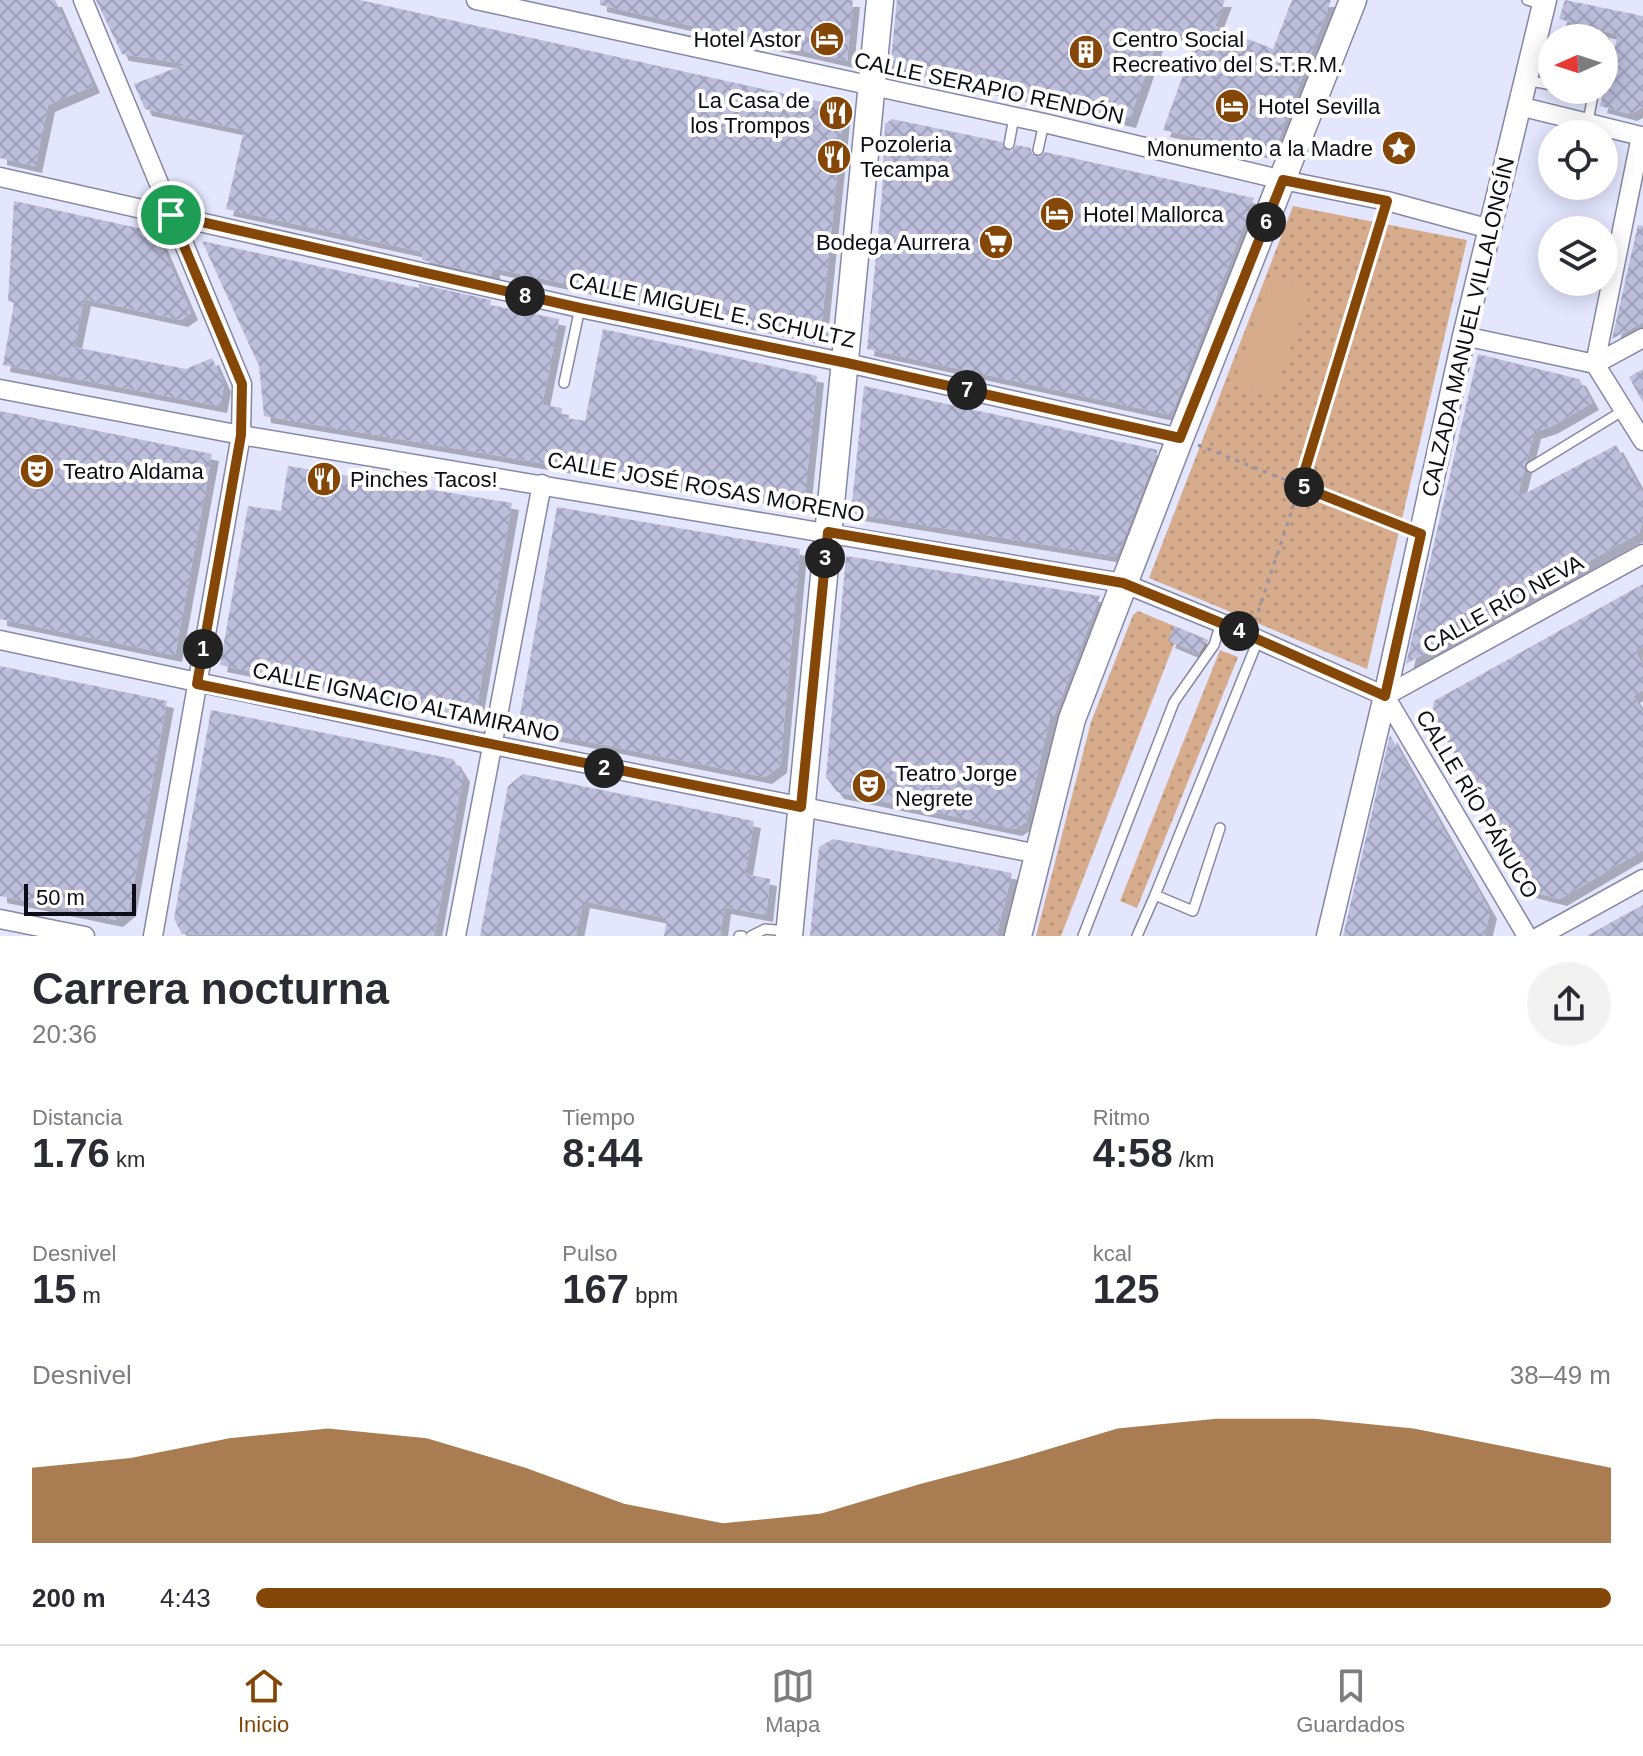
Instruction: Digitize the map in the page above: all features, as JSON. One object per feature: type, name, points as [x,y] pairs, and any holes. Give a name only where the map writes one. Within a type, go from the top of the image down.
[{"type":"main road","points":[[789,934],[880,0]]},
{"type":"main road","points":[[1018,936],[1072,719],[1353,0]]},
{"type":"street","points":[[83,0],[242,384],[241,435],[153,936]]},
{"type":"street","name":"CALLE SERAPIO RENDÓN","points":[[476,0],[1044,123],[1283,180],[1387,201],[1490,229]]},
{"type":"street","name":"CALZADA MANUEL VILLALONGÍN","points":[[1328,936],[1385,696],[1464,336],[1526,80],[1539,2]]},
{"type":"street","points":[[1519,106],[1583,120]]},
{"type":"street","points":[[1618,129],[1642,135],[1595,364],[1643,441]]},
{"type":"street","name":"CALLE MIGUEL E. SCHULTZ","points":[[0,177],[580,308],[847,363],[1180,438]]},
{"type":"street","points":[[1464,336],[1595,364],[1643,338]]},
{"type":"street","name":"CALLE JOSÉ ROSAS MORENO","points":[[0,389],[241,435],[1123,583],[1385,696]]},
{"type":"street","points":[[456,936],[542,484]]},
{"type":"street","name":"CALLE RÍO NEVA","points":[[1385,696],[1643,554]]},
{"type":"street","name":"CALLE IGNACIO ALTAMIRANO","points":[[0,640],[197,684],[1038,854]]},
{"type":"street","name":"CALLE RÍO PÁNUCO","points":[[1385,696],[1527,936]]},
{"type":"street","points":[[1540,936],[1643,879]]},
{"type":"street","points":[[0,919],[85,936]]},
{"type":"lane","points":[[1526,80],[1538,82]]},
{"type":"lane","points":[[1009,144],[1014,117]]},
{"type":"lane","points":[[1038,150],[1044,123]]},
{"type":"lane","points":[[564,383],[580,308]]},
{"type":"lane","points":[[1531,467],[1624,410]]},
{"type":"lane","points":[[1083,936],[1174,702],[1214,645],[1221,623]]},
{"type":"lane","points":[[1137,936],[1254,638]]},
{"type":"lane","points":[[1155,895],[1193,911],[1220,828]]},
{"type":"lane","points":[[751,936],[765,929],[789,934]]},
{"type":"path","points":[[1254,638],[1387,201]]},
{"type":"path","points":[[1180,438],[1421,534]]},
{"type":"shaded area","points":[[1293,206],[1467,240],[1367,669],[1149,578]]},
{"type":"shaded area","points":[[1272,276],[1311,290],[1273,396],[1234,383]]},
{"type":"shaded area","points":[[1138,611],[1208,640],[1202,655],[1174,644],[1061,936],[1036,936],[1091,722],[1133,615]]},
{"type":"shaded area","points":[[1220,650],[1238,657],[1137,908],[1120,901]]},
{"type":"building","points":[[0,0],[55,0],[93,86],[48,105],[35,166],[0,158]]},
{"type":"building","points":[[96,0],[360,0],[844,107],[820,339],[493,268],[493,276],[422,260],[423,252],[226,209],[244,130],[145,109],[134,84],[186,64],[122,54]]},
{"type":"building","points":[[600,0],[853,0],[847,61],[600,5]]},
{"type":"building","points":[[897,0],[1225,0],[1215,26],[1273,49],[1292,0],[1331,0],[1273,154],[1163,130],[1195,42],[1161,30],[1129,121],[1002,91],[890,70]]},
{"type":"building","points":[[1565,0],[1643,16],[1643,107],[1630,114],[1600,106],[1618,104],[1618,24],[1577,24],[1559,19]]},
{"type":"building","points":[[892,119],[1002,142],[1007,151],[1012,151],[1016,145],[1031,148],[1032,155],[1037,157],[1045,152],[1254,198],[1171,415],[867,349],[882,193],[885,124]]},
{"type":"building","points":[[14,201],[152,231],[157,235],[191,313],[181,320],[84,299],[74,347],[186,369],[212,358],[224,385],[220,406],[3,365],[14,303],[8,301]]},
{"type":"building","points":[[1638,225],[1643,226],[1643,322],[1612,339]]},
{"type":"building","points":[[202,241],[419,288],[419,284],[491,300],[490,305],[559,319],[542,405],[562,408],[561,417],[585,421],[603,329],[817,376],[804,503],[690,488],[264,416],[259,366]]},
{"type":"building","points":[[1478,354],[1579,379],[1592,403],[1550,427],[1534,432],[1517,498],[1616,445],[1643,494],[1643,520],[1639,533],[1406,664]]},
{"type":"building","points":[[1643,369],[1643,403],[1629,377]]},
{"type":"building","points":[[864,386],[1158,450],[1115,556],[851,513]]},
{"type":"building","points":[[0,411],[212,454],[175,655],[0,619]]},
{"type":"building","points":[[288,466],[512,503],[477,706],[462,715],[220,665],[248,506],[281,511]]},
{"type":"building","points":[[557,507],[800,549],[780,766],[765,777],[529,730],[520,715]]},
{"type":"building","points":[[846,556],[1100,596],[1054,716],[1050,716],[1026,822],[1015,829],[837,792],[826,777]]},
{"type":"building","points":[[1643,584],[1643,647],[1635,651],[1643,665],[1643,690],[1633,696],[1643,712],[1643,850],[1560,899],[1529,891],[1432,713],[1434,701]]},
{"type":"building","points":[[1174,626],[1208,640],[1199,654],[1168,641]]},
{"type":"building","points":[[0,666],[167,701],[129,909],[116,920],[0,896]]},
{"type":"building","points":[[211,710],[453,759],[463,775],[434,936],[182,934],[174,919]]},
{"type":"building","points":[[1390,735],[1490,912],[1484,936],[1343,936]]},
{"type":"building","points":[[523,774],[754,821],[745,874],[770,879],[766,915],[724,907],[720,936],[664,936],[667,918],[583,901],[576,936],[480,936],[508,786]]},
{"type":"building","points":[[833,839],[1012,873],[996,936],[810,936],[819,847]]},
{"type":"building","points":[[1643,905],[1643,936],[1587,936],[1617,919]]},
{"type":"place","name":"Hotel Astor","points":[[827,39]]},
{"type":"place","name":"Centro Social Recreativo del S.T.R.M.","points":[[1086,52]]},
{"type":"place","name":"Hotel Sevilla","points":[[1232,106]]},
{"type":"place","name":"La Casa de los Trompos","points":[[836,113]]},
{"type":"place","name":"Monumento a la Madre","points":[[1399,148]]},
{"type":"place","name":"Pozoleria Tecampa","points":[[834,157]]},
{"type":"place","name":"Hotel Mallorca","points":[[1057,214]]},
{"type":"place","name":"Bodega Aurrera","points":[[996,242]]},
{"type":"place","name":"Teatro Aldama","points":[[37,471]]},
{"type":"place","name":"Pinches Tacos!","points":[[324,479]]},
{"type":"place","name":"Teatro Jorge Negrete","points":[[869,786]]},
{"type":"route","points":[[1283,180],[1387,201],[1300,486],[1421,534],[1385,696],[1123,583],[828,532],[801,807],[197,684],[241,435],[242,384],[171,215],[580,308],[847,363],[1180,438],[1283,180]]}]
